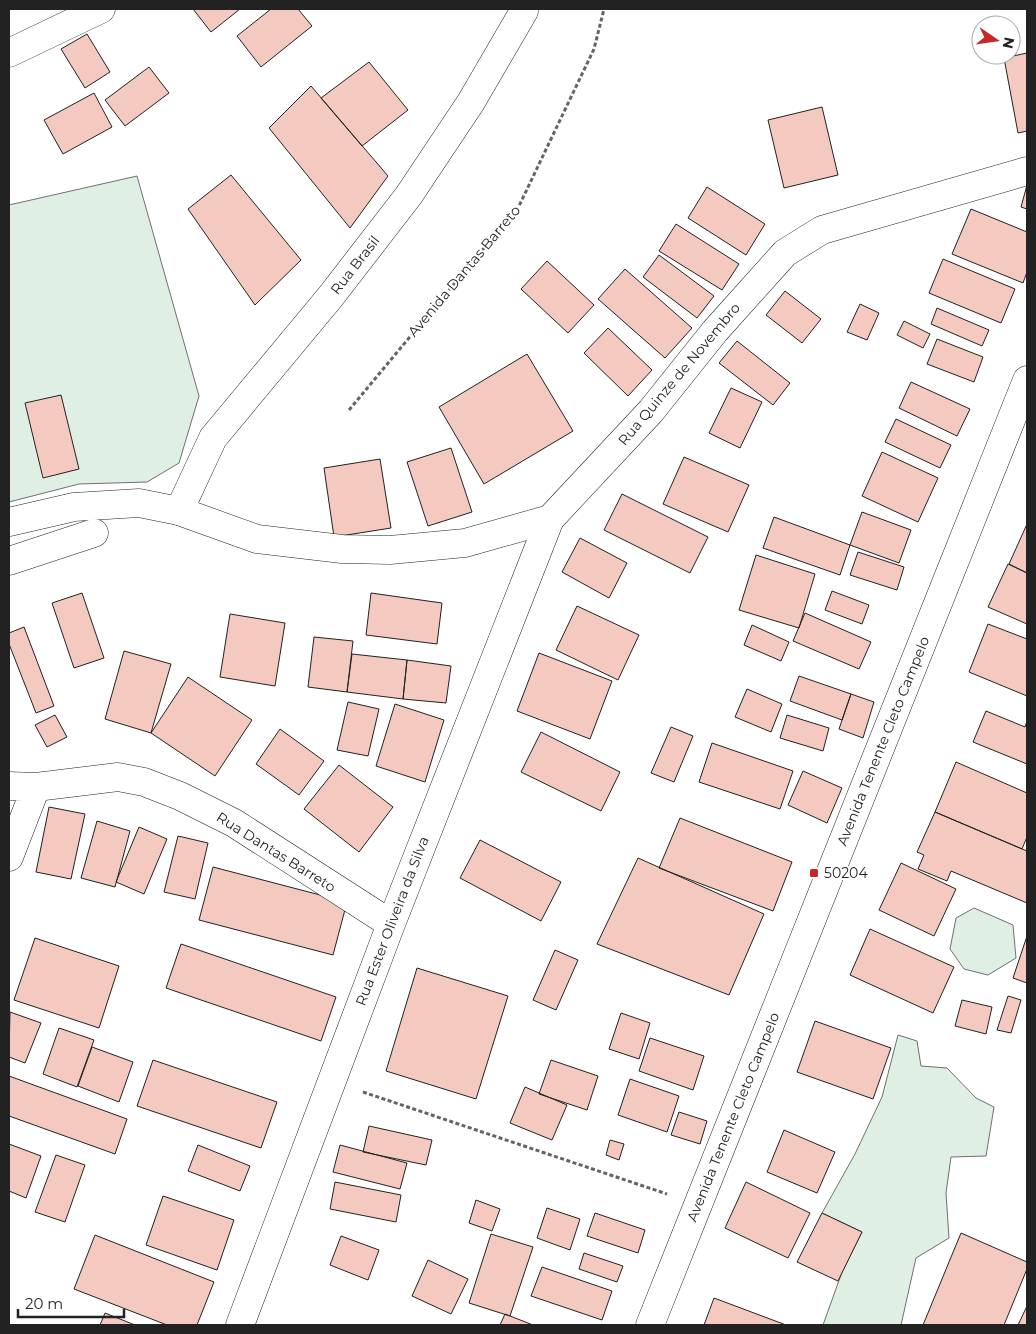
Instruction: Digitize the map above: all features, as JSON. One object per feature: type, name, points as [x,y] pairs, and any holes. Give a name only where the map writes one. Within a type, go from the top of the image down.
[{"type":"street","points":[[9,53],[101,9]]},
{"type":"street","name":"Rua Brasil","points":[[179,511],[213,438],[332,296],[409,195],[471,102],[524,11]]},
{"type":"street","name":"Rua Quinze de Novembro","points":[[550,520],[651,411],[715,330],[786,253],[822,230],[1027,171]]},
{"type":"street","name":"Avenida Tenente Cleto Campelo","points":[[650,1325],[1027,380]]},
{"type":"street","points":[[9,522],[74,507],[139,503],[179,511],[257,539],[342,549],[390,550],[465,543],[550,520]]},
{"type":"street","name":"Rua Ester Oliveira da Silva","points":[[240,1325],[391,924],[550,520]]},
{"type":"street","points":[[9,561],[94,533]]},
{"type":"street","name":"Rua Dantas Barreto","points":[[9,786],[36,787],[118,777],[144,782],[180,796],[234,823],[391,924]]},
{"type":"street","points":[[9,857],[36,787]]},
{"type":"path","name":"Avenida Dantas Barreto","points":[[349,410],[519,206],[594,49],[604,9]]},
{"type":"path","points":[[331,1081],[698,1204]]},
{"type":"green space","points":[[137,176],[199,396],[179,463],[147,482],[79,484],[9,502],[9,205]]},
{"type":"green space","points":[[974,908],[1013,925],[1016,958],[988,975],[964,969],[950,949],[956,918]]},
{"type":"green space","points":[[898,1035],[917,1041],[921,1066],[947,1068],[976,1098],[994,1107],[986,1156],[951,1157],[946,1193],[949,1238],[916,1258],[901,1325],[823,1325],[842,1272],[862,1232],[822,1213],[855,1154],[882,1097]]},
{"type":"building","points":[[193,9],[240,9],[211,32]]},
{"type":"building","points":[[271,9],[298,9],[312,26],[261,67],[237,36]]},
{"type":"building","points":[[87,34],[110,72],[85,88],[61,49]]},
{"type":"building","points":[[1027,53],[1027,131],[1018,133],[1005,65],[1021,65],[1021,54]]},
{"type":"building","points":[[369,62],[408,110],[362,146],[321,98]]},
{"type":"building","points":[[149,67],[169,93],[125,126],[105,100]]},
{"type":"building","points":[[311,86],[388,176],[350,228],[269,128]]},
{"type":"building","points":[[94,93],[112,127],[63,154],[44,120]]},
{"type":"building","points":[[822,107],[838,175],[784,188],[768,120]]},
{"type":"building","points":[[231,175],[301,260],[255,305],[188,209]]},
{"type":"building","points":[[1027,185],[1027,209],[1021,207]]},
{"type":"building","points":[[707,187],[765,224],[746,255],[688,218]]},
{"type":"building","points":[[971,209],[1027,232],[1027,272],[1023,283],[952,254]]},
{"type":"building","points":[[676,224],[739,264],[722,290],[659,251]]},
{"type":"building","points":[[659,255],[714,296],[697,318],[643,277]]},
{"type":"building","points":[[943,259],[1015,289],[1001,323],[929,293]]},
{"type":"building","points":[[547,261],[594,305],[568,333],[521,289]]},
{"type":"building","points":[[625,269],[692,328],[665,358],[598,299]]},
{"type":"building","points":[[785,291],[821,319],[802,343],[766,315]]},
{"type":"building","points":[[860,304],[879,313],[867,340],[847,332]]},
{"type":"building","points":[[937,308],[989,330],[982,346],[931,324]]},
{"type":"building","points":[[904,321],[930,334],[923,348],[897,335]]},
{"type":"building","points":[[608,328],[652,370],[628,396],[584,353]]},
{"type":"building","points":[[937,339],[983,357],[974,382],[927,364]]},
{"type":"building","points":[[737,341],[790,383],[773,405],[719,363]]},
{"type":"building","points":[[527,354],[573,431],[484,484],[439,407]]},
{"type":"building","points":[[911,382],[970,409],[957,436],[899,408]]},
{"type":"building","points":[[731,388],[762,402],[740,448],[709,433]]},
{"type":"building","points":[[61,395],[79,469],[43,478],[25,403]]},
{"type":"building","points":[[896,419],[951,445],[940,468],[885,442]]},
{"type":"building","points":[[451,448],[472,512],[428,526],[407,462]]},
{"type":"building","points":[[882,452],[938,478],[918,522],[862,496]]},
{"type":"building","points":[[684,457],[749,485],[728,532],[663,504]]},
{"type":"building","points":[[380,459],[391,528],[334,537],[324,468]]},
{"type":"building","points":[[622,494],[708,537],[690,573],[604,530]]},
{"type":"building","points":[[862,512],[911,530],[899,563],[850,545]]},
{"type":"building","points":[[774,517],[850,545],[840,575],[763,548]]},
{"type":"building","points":[[1027,524],[1027,573],[1009,564]]},
{"type":"building","points":[[580,538],[627,563],[609,598],[562,572]]},
{"type":"building","points":[[858,552],[904,567],[897,590],[850,575]]},
{"type":"building","points":[[756,555],[815,574],[799,628],[739,610]]},
{"type":"building","points":[[1008,564],[1027,573],[1027,624],[988,607]]},
{"type":"building","points":[[832,591],[869,605],[862,624],[825,610]]},
{"type":"building","points":[[82,593],[104,658],[74,668],[52,603]]},
{"type":"building","points":[[371,593],[442,603],[437,644],[366,635]]},
{"type":"building","points":[[577,606],[639,635],[618,680],[556,650]]},
{"type":"building","points":[[805,613],[871,642],[859,669],[793,641]]},
{"type":"building","points":[[230,614],[285,623],[275,686],[220,677]]},
{"type":"building","points":[[988,624],[1027,639],[1027,696],[969,672]]},
{"type":"building","points":[[752,625],[789,642],[781,661],[744,645]]},
{"type":"building","points":[[24,627],[54,706],[36,713],[9,644],[9,633]]},
{"type":"building","points":[[314,637],[353,641],[347,692],[308,687]]},
{"type":"building","points":[[124,651],[171,664],[151,733],[105,719]]},
{"type":"building","points":[[539,653],[612,681],[590,739],[517,711]]},
{"type":"building","points":[[352,654],[407,660],[403,699],[347,692]]},
{"type":"building","points":[[407,660],[451,666],[446,703],[403,699]]},
{"type":"building","points":[[799,676],[851,694],[842,720],[790,701]]},
{"type":"building","points":[[188,677],[252,720],[215,776],[151,733]]},
{"type":"building","points":[[747,689],[782,704],[771,732],[735,717]]},
{"type":"building","points":[[851,694],[874,702],[863,738],[839,729]]},
{"type":"building","points":[[348,702],[379,709],[368,756],[337,750]]},
{"type":"building","points":[[395,704],[444,720],[425,782],[376,766]]},
{"type":"building","points":[[986,711],[1025,727],[1027,721],[1027,764],[973,742]]},
{"type":"building","points":[[55,715],[67,737],[47,747],[35,725]]},
{"type":"building","points":[[787,715],[829,728],[823,751],[780,738]]},
{"type":"building","points":[[671,727],[693,736],[674,782],[651,773]]},
{"type":"building","points":[[280,729],[324,761],[299,795],[256,764]]},
{"type":"building","points":[[541,732],[620,772],[601,811],[521,772]]},
{"type":"building","points":[[712,743],[793,771],[780,809],[699,782]]},
{"type":"building","points":[[956,762],[1027,793],[1027,837],[1022,849],[935,812]]},
{"type":"building","points":[[339,765],[393,807],[359,852],[304,809]]},
{"type":"building","points":[[803,771],[842,788],[827,823],[788,805]]},
{"type":"building","points":[[49,807],[85,814],[71,879],[36,872]]},
{"type":"building","points":[[935,812],[1027,851],[1027,903],[951,871],[947,881],[918,869],[924,855],[917,852]]},
{"type":"building","points":[[680,818],[792,862],[773,911],[659,868]]},
{"type":"building","points":[[97,821],[130,831],[115,887],[81,878]]},
{"type":"building","points":[[139,827],[167,839],[144,894],[116,882]]},
{"type":"building","points":[[178,836],[208,843],[195,899],[164,892]]},
{"type":"building","points":[[480,840],[561,882],[541,921],[460,878]]},
{"type":"building","points":[[638,858],[764,914],[729,995],[597,944]]},
{"type":"building","points":[[901,863],[956,889],[934,936],[879,910]]},
{"type":"building","points":[[213,867],[347,902],[333,955],[199,920]]},
{"type":"building","points":[[870,929],[954,967],[933,1013],[850,975]]},
{"type":"building","points":[[1027,936],[1027,983],[1013,978]]},
{"type":"building","points":[[35,938],[119,966],[99,1028],[14,1000]]},
{"type":"building","points":[[181,944],[336,997],[321,1041],[166,988]]},
{"type":"building","points":[[555,950],[578,960],[556,1010],[533,1000]]},
{"type":"building","points":[[417,968],[508,996],[476,1099],[386,1071]]},
{"type":"building","points":[[1008,996],[1021,1000],[1011,1033],[997,1030]]},
{"type":"building","points":[[962,1000],[992,1007],[986,1034],[955,1026]]},
{"type":"building","points":[[10,1012],[41,1023],[25,1063],[9,1057]]},
{"type":"building","points":[[621,1013],[650,1023],[639,1059],[609,1049]]},
{"type":"building","points":[[815,1021],[891,1048],[873,1099],[797,1072]]},
{"type":"building","points":[[59,1028],[94,1040],[77,1087],[43,1074]]},
{"type":"building","points":[[650,1038],[704,1056],[693,1090],[639,1071]]},
{"type":"building","points":[[92,1047],[133,1062],[119,1102],[78,1086]]},
{"type":"building","points":[[153,1060],[277,1102],[261,1148],[137,1106]]},
{"type":"building","points":[[551,1060],[598,1076],[587,1110],[539,1094]]},
{"type":"building","points":[[9,1076],[127,1119],[115,1154],[9,1116]]},
{"type":"building","points":[[630,1079],[679,1096],[667,1132],[618,1115]]},
{"type":"building","points":[[525,1087],[567,1105],[552,1140],[510,1123]]},
{"type":"building","points":[[679,1112],[707,1121],[700,1144],[671,1135]]},
{"type":"building","points":[[369,1126],[432,1140],[426,1165],[363,1152]]},
{"type":"building","points":[[784,1130],[835,1152],[817,1193],[767,1172]]},
{"type":"building","points":[[610,1140],[624,1144],[619,1160],[606,1155]]},
{"type":"building","points":[[9,1144],[41,1156],[26,1198],[9,1191]]},
{"type":"building","points":[[198,1145],[250,1166],[240,1191],[188,1171]]},
{"type":"building","points":[[340,1145],[407,1163],[400,1189],[333,1172]]},
{"type":"building","points":[[56,1155],[85,1165],[65,1222],[35,1212]]},
{"type":"building","points":[[335,1182],[401,1195],[396,1222],[330,1209]]},
{"type":"building","points":[[746,1182],[810,1213],[788,1258],[725,1228]]},
{"type":"building","points":[[163,1196],[234,1220],[217,1270],[146,1245]]},
{"type":"building","points":[[476,1200],[500,1209],[492,1231],[469,1223]]},
{"type":"building","points":[[547,1208],[580,1219],[570,1250],[537,1238]]},
{"type":"building","points":[[595,1213],[645,1230],[638,1253],[587,1236]]},
{"type":"building","points":[[822,1213],[862,1232],[838,1281],[797,1262]]},
{"type":"building","points":[[961,1233],[1027,1262],[1027,1269],[1004,1325],[923,1325]]},
{"type":"building","points":[[491,1234],[533,1247],[510,1316],[469,1303]]},
{"type":"building","points":[[95,1235],[214,1282],[197,1325],[167,1325],[74,1289]]},
{"type":"building","points":[[341,1236],[379,1250],[368,1280],[330,1265]]},
{"type":"building","points":[[584,1253],[623,1266],[617,1282],[579,1269]]},
{"type":"building","points":[[428,1260],[468,1279],[451,1314],[412,1296]]},
{"type":"building","points":[[542,1267],[612,1291],[602,1320],[531,1296]]},
{"type":"building","points":[[714,1298],[786,1325],[704,1325]]},
{"type":"building","points":[[1027,1306],[1027,1325],[1018,1325]]},
{"type":"building","points":[[105,1313],[135,1325],[100,1325]]},
{"type":"building","points":[[505,1314],[533,1325],[500,1325]]},
{"type":"place","name":"50204","points":[[814,873]]}]
